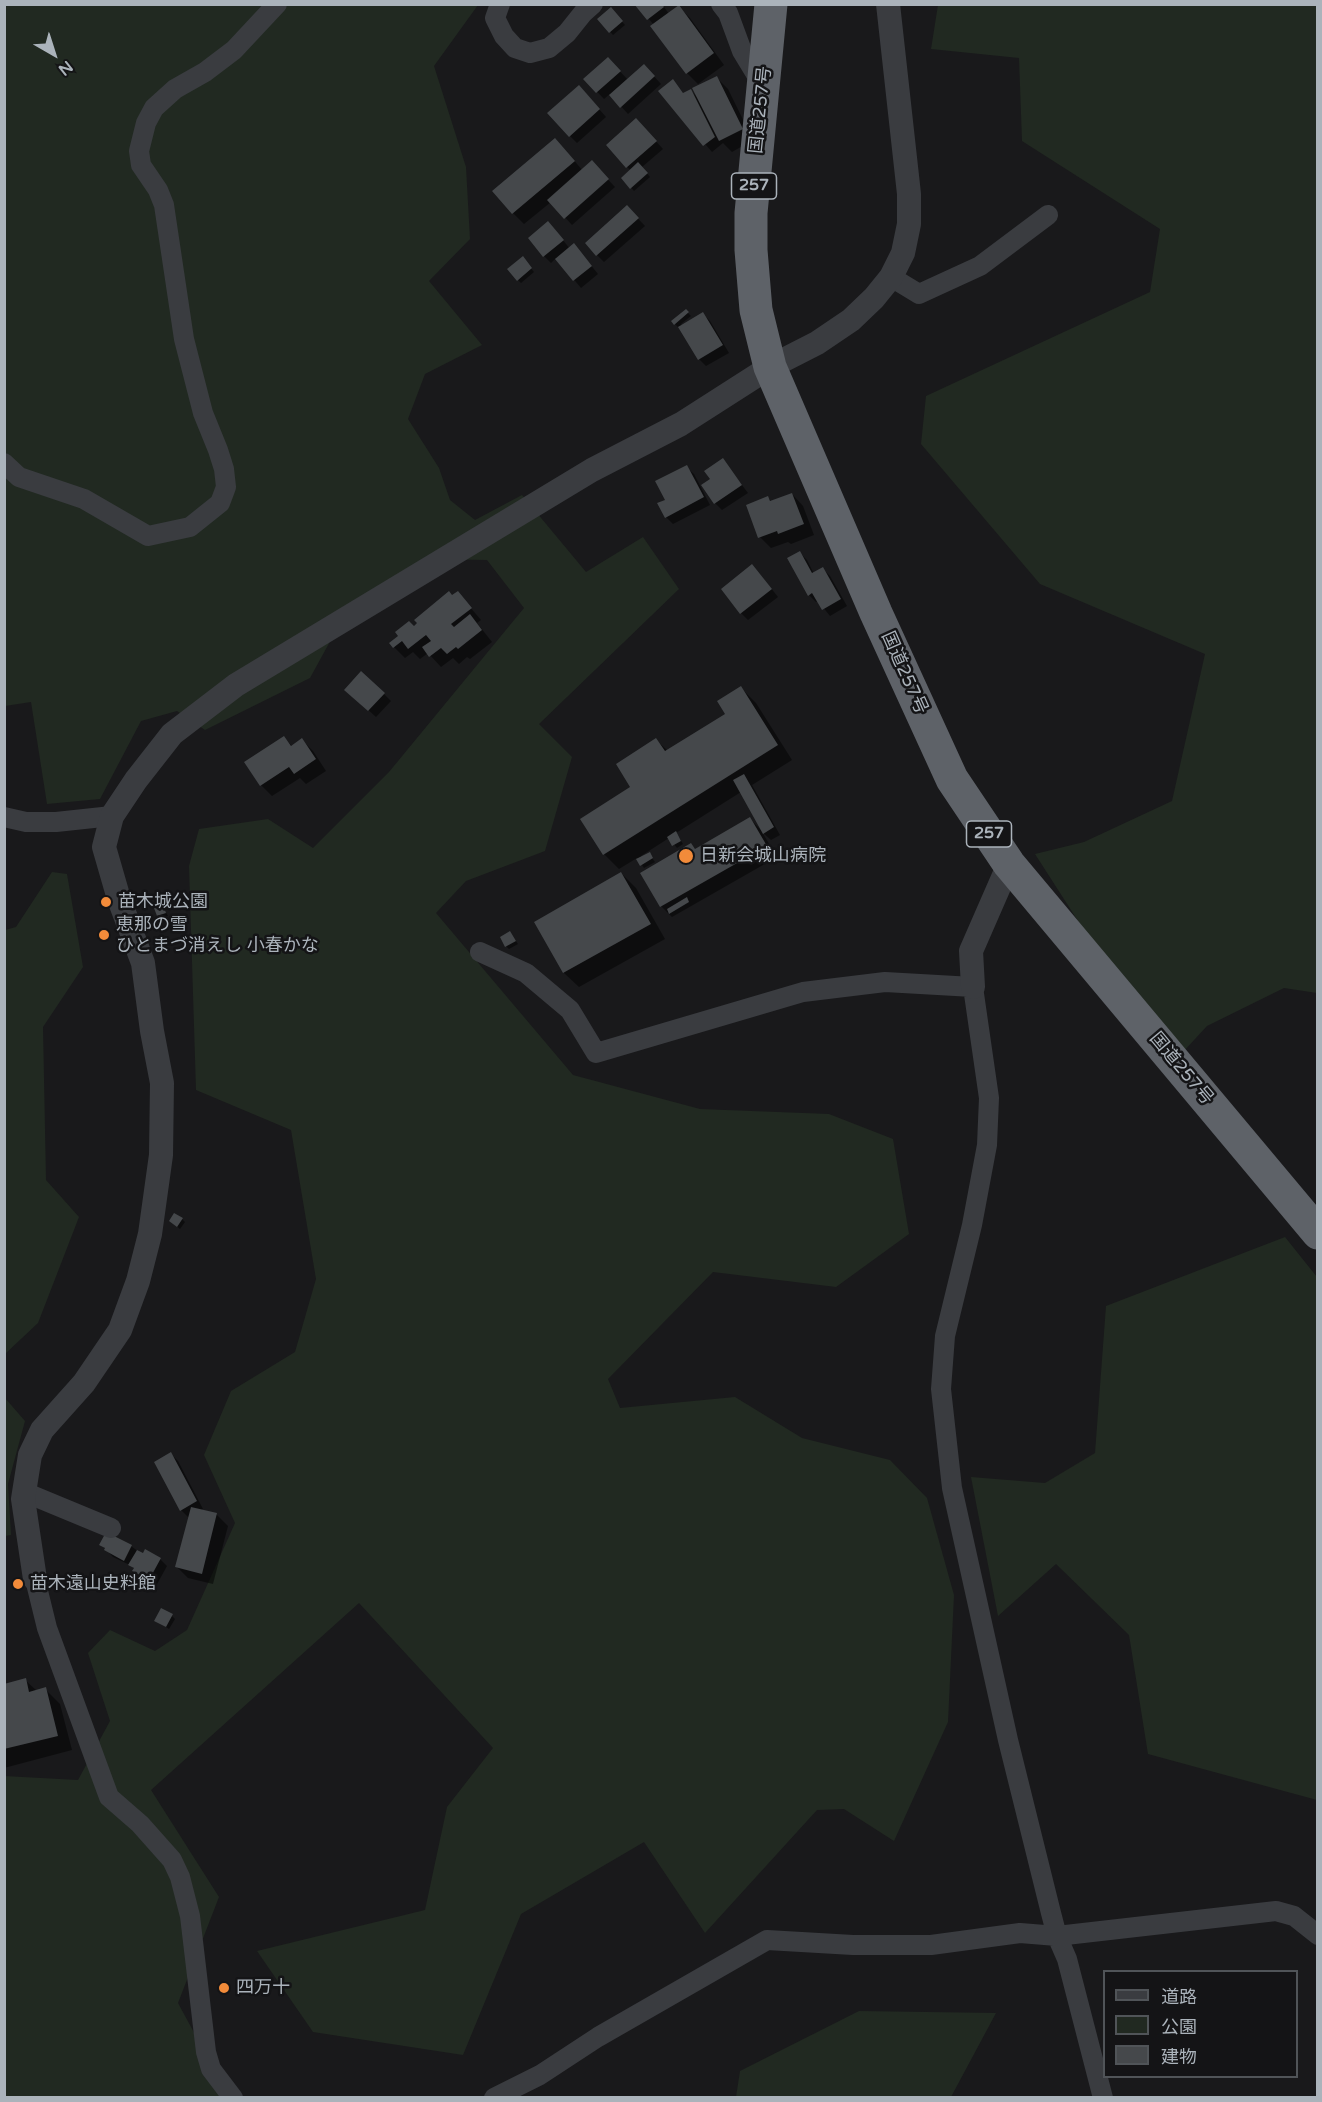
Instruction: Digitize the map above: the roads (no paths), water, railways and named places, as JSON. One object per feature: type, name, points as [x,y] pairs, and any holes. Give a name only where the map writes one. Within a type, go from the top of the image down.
[{"type":"highway","name":"国道257号","points":[[771,4],[751,213],[751,250],[756,310],[770,367],[876,613],[952,779],[1009,864],[1317,1233]]},
{"type":"street","points":[[4,463],[19,477],[84,499],[148,536],[190,527],[220,503],[226,487],[224,469],[203,413],[184,339],[164,205],[158,190],[141,165],[139,151],[154,108],[175,89],[205,72],[234,50],[277,4]]},
{"type":"street","points":[[500,4],[495,18],[504,36],[515,48],[530,53],[549,48],[567,33],[593,4]]},
{"type":"street","points":[[721,4],[728,13],[742,51],[764,86]]},
{"type":"street","points":[[233,2097],[211,2069],[206,2052],[190,1916],[180,1877],[172,1860],[148,1833],[109,1797],[47,1628],[35,1579],[23,1499],[30,1455],[42,1430],[84,1383],[120,1330],[138,1281],[150,1234],[161,1155],[162,1083],[143,963],[119,899],[104,847],[112,816],[136,780],[172,734],[236,685],[592,470],[681,423],[770,367],[817,343],[851,320],[874,298],[891,277],[903,253],[909,224],[909,194],[888,4]]},
{"type":"street","points":[[891,277],[918,294],[980,266],[1047,215]]},
{"type":"street","points":[[4,817],[26,822],[56,822],[112,816]]},
{"type":"street","points":[[1009,864],[971,951],[973,987],[989,1098],[987,1145],[972,1225],[945,1336],[942,1389],[952,1488],[1008,1740],[1057,1936],[1067,1959],[1103,2097]]},
{"type":"street","points":[[480,952],[526,973],[570,1010],[596,1053],[803,992],[885,982],[973,987]]},
{"type":"street","points":[[24,1492],[111,1528]]},
{"type":"street","points":[[494,2097],[540,2075],[598,2037],[767,1940],[853,1945],[920,1945],[1020,1933],[1057,1936],[1276,1911],[1294,1916],[1317,1935]]},
{"type":"place","name":"日新会城山病院","points":[[686,856]]},
{"type":"place","name":"苗木城公園","points":[[106,902]]},
{"type":"place","name":"恵那の雪 ひとまづ消えし 小春かな","points":[[104,935]]},
{"type":"place","name":"苗木遠山史料館","points":[[18,1584]]},
{"type":"place","name":"四万十","points":[[224,1988]]}]
